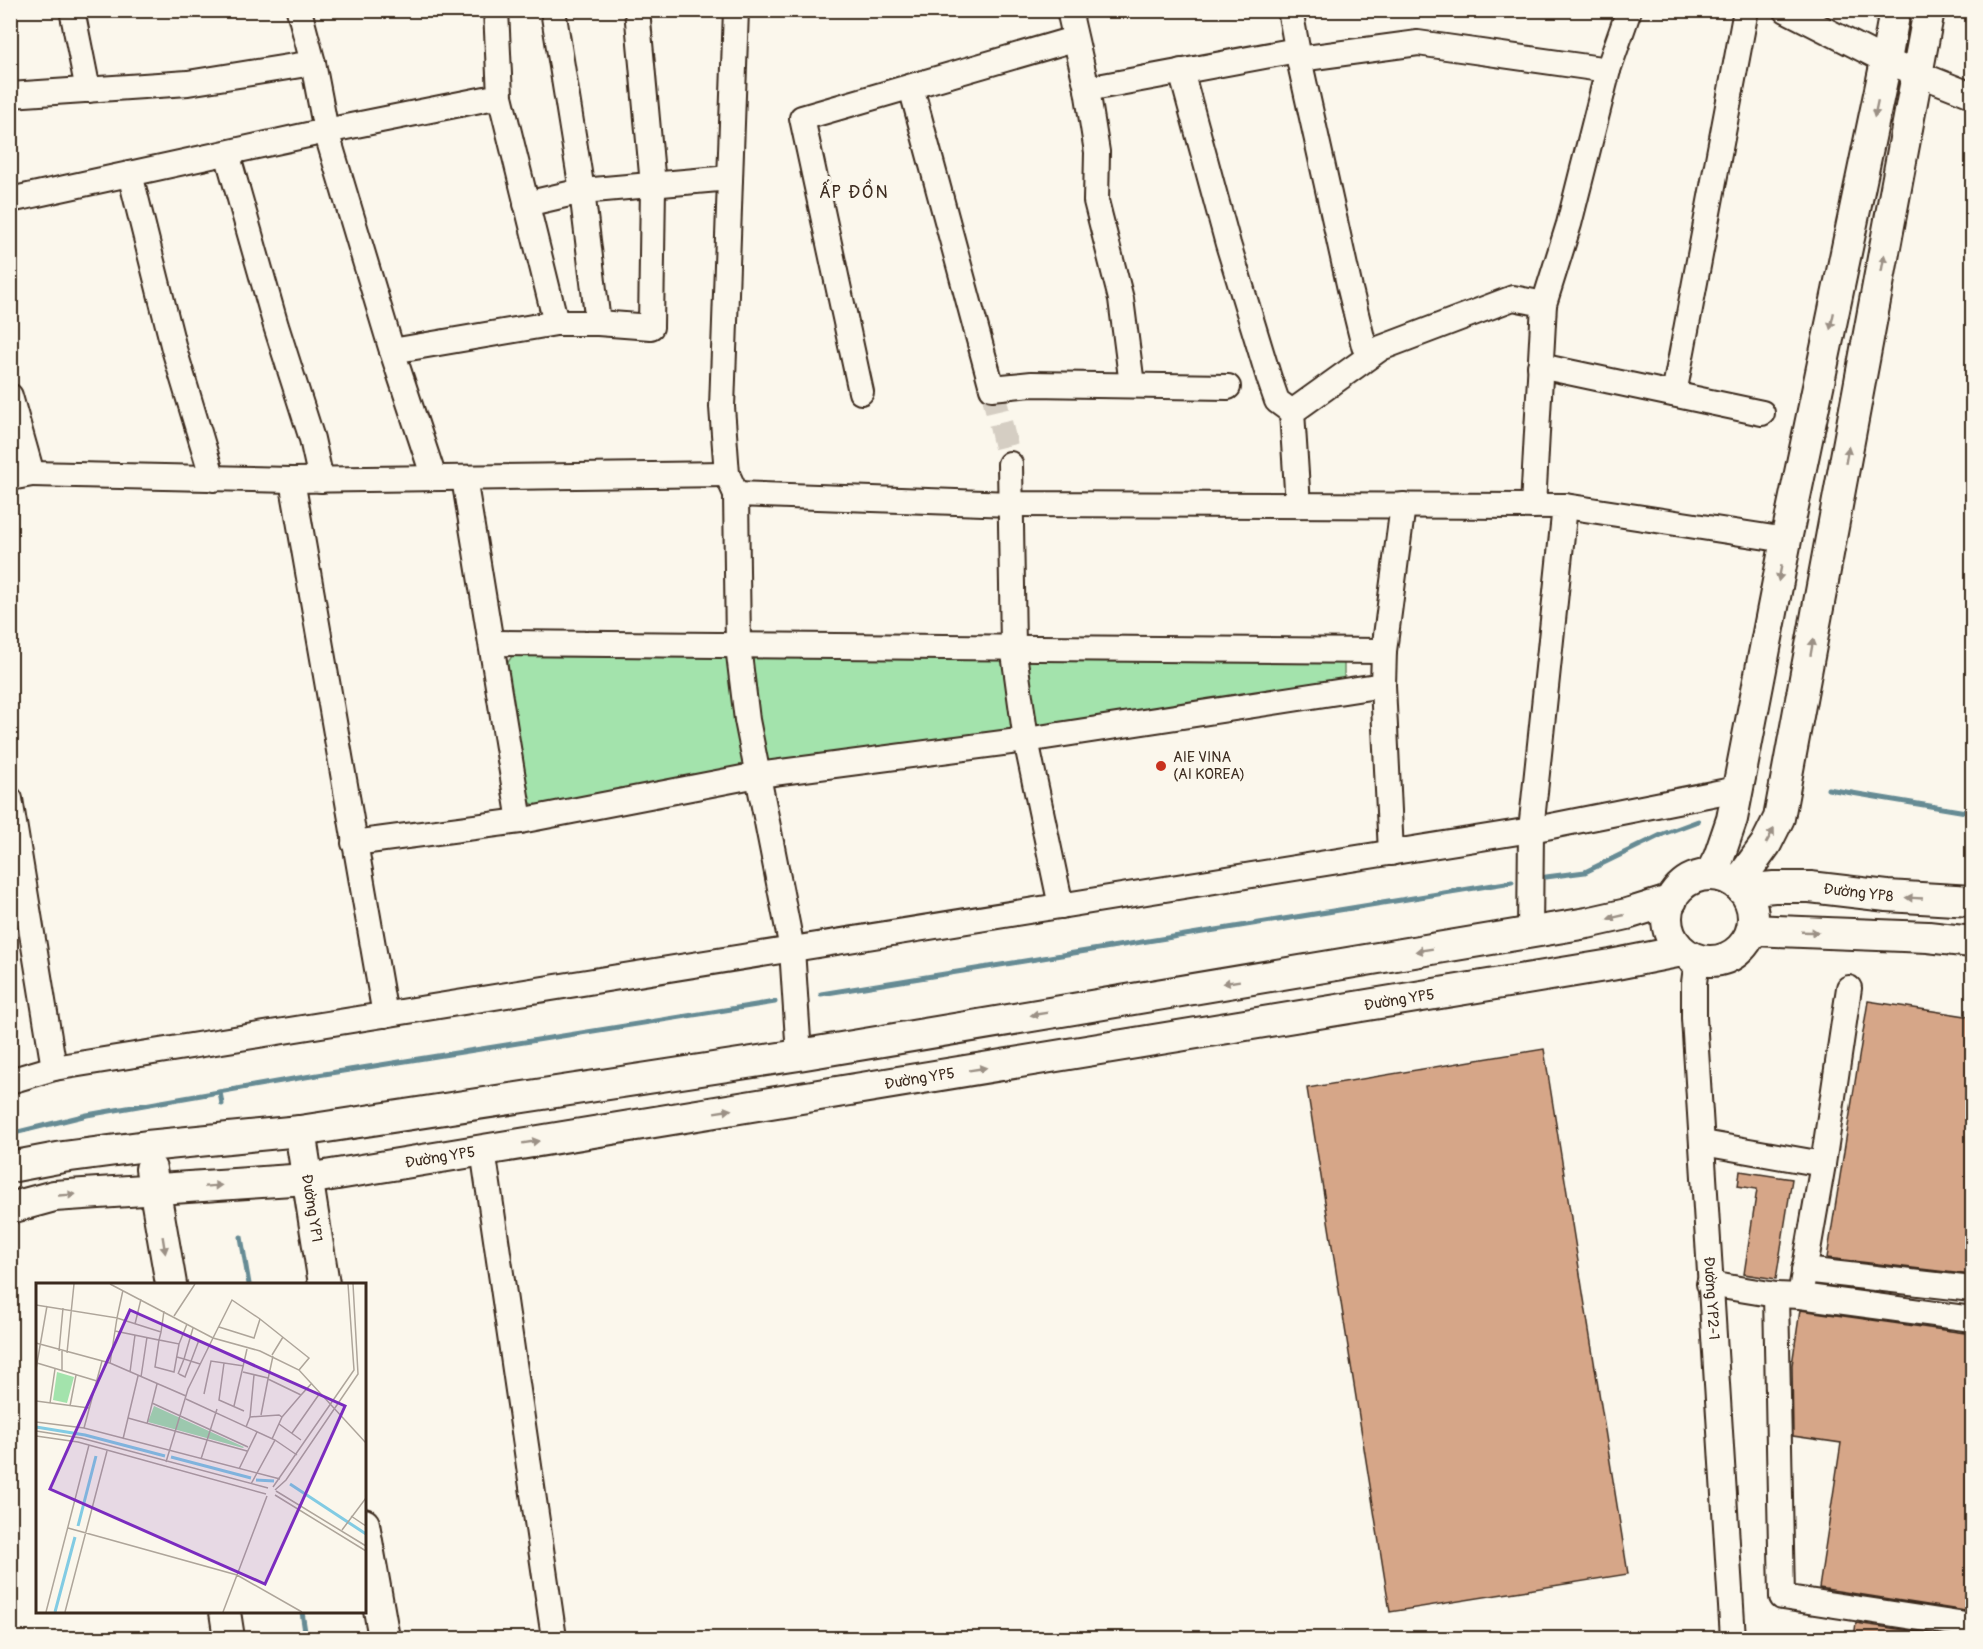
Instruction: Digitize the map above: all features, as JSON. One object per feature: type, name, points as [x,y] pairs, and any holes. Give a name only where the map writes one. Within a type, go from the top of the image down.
[{"type":"main road","points":[[1730,883],[1728,833],[1895,10]]},
{"type":"main road","points":[[1730,883],[1766,844],[1779,818],[1929,10]]},
{"type":"main road","points":[[1689,881],[1730,883],[1750,902],[1753,911],[1752,930],[1742,947],[1731,956],[1711,961],[1690,955],[1671,936],[1667,923],[1671,900],[1689,881]]},
{"type":"main road","name":"Đường YP8","points":[[1730,883],[1810,887],[1887,896],[1972,901]]},
{"type":"main road","points":[[10,1167],[63,1157],[147,1146],[300,1131],[799,1054],[1530,933],[1618,917],[1671,900]]},
{"type":"main road","points":[[1752,930],[1905,936],[1972,942]]},
{"type":"main road","name":"Đường YP5","points":[[10,1208],[54,1196],[307,1179],[1611,965],[1690,955]]},
{"type":"main road","points":[[799,1054],[804,1098]]},
{"type":"main road","name":"Đường YP1","points":[[300,1131],[324,1283]]},
{"type":"main road","points":[[147,1146],[171,1283]]},
{"type":"main road","points":[[366,1535],[384,1638]]},
{"type":"main road","points":[[225,1613],[229,1638]]},
{"type":"street","points":[[72,10],[88,90]]},
{"type":"street","points":[[299,10],[313,63],[326,131],[392,351],[434,478]]},
{"type":"street","points":[[496,10],[500,96],[556,323]]},
{"type":"street","points":[[553,10],[582,191],[598,323]]},
{"type":"street","points":[[392,351],[556,323],[651,327],[653,185],[637,10]]},
{"type":"street","points":[[736,10],[722,407],[732,484],[738,646],[747,720],[792,949],[799,1054]]},
{"type":"street","points":[[1069,10],[1087,88],[1097,152],[1096,201],[1121,299],[1132,385]]},
{"type":"street","points":[[1290,10],[1352,298],[1364,346],[1369,356]]},
{"type":"street","points":[[1533,506],[1544,304],[1569,224],[1608,70],[1629,10]]},
{"type":"street","points":[[1674,394],[1746,10]]},
{"type":"street","points":[[1786,10],[1886,61],[1972,95]]},
{"type":"street","points":[[861,392],[802,118],[1074,39]]},
{"type":"street","points":[[1087,88],[1181,71],[1298,54],[1418,43],[1608,70]]},
{"type":"street","points":[[10,95],[188,83],[313,63]]},
{"type":"street","points":[[1181,71],[1228,244],[1269,378],[1277,401],[1293,412]]},
{"type":"street","points":[[911,87],[992,388],[1032,384],[1228,387]]},
{"type":"street","points":[[10,200],[326,131],[500,96]]},
{"type":"street","points":[[227,153],[276,326],[312,439],[321,480]]},
{"type":"street","points":[[130,174],[174,349],[213,479]]},
{"type":"street","points":[[526,204],[582,191],[730,178]]},
{"type":"street","points":[[1293,412],[1381,348],[1513,298],[1544,304]]},
{"type":"street","points":[[1540,366],[1762,413]]},
{"type":"street","points":[[10,396],[21,476],[292,480],[464,478],[732,484],[1011,504],[1565,507],[1786,540]]},
{"type":"street","points":[[1293,412],[1298,505]]},
{"type":"street","points":[[1010,464],[1012,646],[1026,740],[1061,906]]},
{"type":"street","points":[[464,478],[520,821]]},
{"type":"street","points":[[292,480],[385,1015]]},
{"type":"street","points":[[1391,853],[1383,685],[1384,651],[1403,506]]},
{"type":"street","points":[[1530,933],[1531,830],[1565,507]]},
{"type":"street","points":[[492,643],[1384,651]]},
{"type":"street","points":[[354,843],[520,821],[758,775],[1026,740],[1383,685]]},
{"type":"street","points":[[10,1081],[54,1068],[1531,830],[1737,789]]},
{"type":"street","points":[[10,799],[18,900],[54,1068]]},
{"type":"street","name":"Đường YP2-1","points":[[1690,955],[1732,1638]]},
{"type":"street","points":[[1849,988],[1823,1164],[1804,1270],[1788,1296],[1782,1597],[1972,1626]]},
{"type":"street","points":[[1702,1143],[1823,1164]]},
{"type":"street","points":[[483,1150],[554,1638]]},
{"type":"street","points":[[1804,1270],[1972,1289]]},
{"type":"street","points":[[1709,1284],[1972,1319]]},
{"type":"green space","points":[[512,656],[1344,662],[1344,679],[1309,688],[542,808],[526,801],[503,670]]},
{"type":"building","points":[[1868,1001],[1972,1017],[1972,1275],[1827,1258]]},
{"type":"building","points":[[1544,1049],[1628,1574],[1390,1612],[1307,1088]]},
{"type":"building","points":[[1740,1171],[1792,1179],[1776,1279],[1744,1274],[1757,1189],[1738,1186]]},
{"type":"building","points":[[1800,1310],[1972,1334],[1972,1612],[1819,1588],[1841,1443],[1793,1436],[1792,1365]]},
{"type":"building","points":[[1856,1623],[1959,1638],[1854,1637]]},
{"type":"waterway","points":[[1828,789],[1972,813]]},
{"type":"waterway","points":[[1546,877],[1585,872],[1663,834],[1698,821]]},
{"type":"waterway","points":[[821,994],[1512,882]]},
{"type":"waterway","points":[[10,1134],[87,1115],[299,1078],[775,1002]]},
{"type":"waterway","points":[[220,1092],[222,1104]]},
{"type":"waterway","points":[[241,1237],[249,1283]]},
{"type":"waterway","points":[[302,1613],[306,1638]]},
{"type":"tunnel","points":[[992,388],[1010,464]]},
{"type":"place","name":"AIE VINA (AI KOREA)","points":[[1161,766]]},
{"type":"district","name":"ẤP ĐỒN","points":[[854,192]]}]
